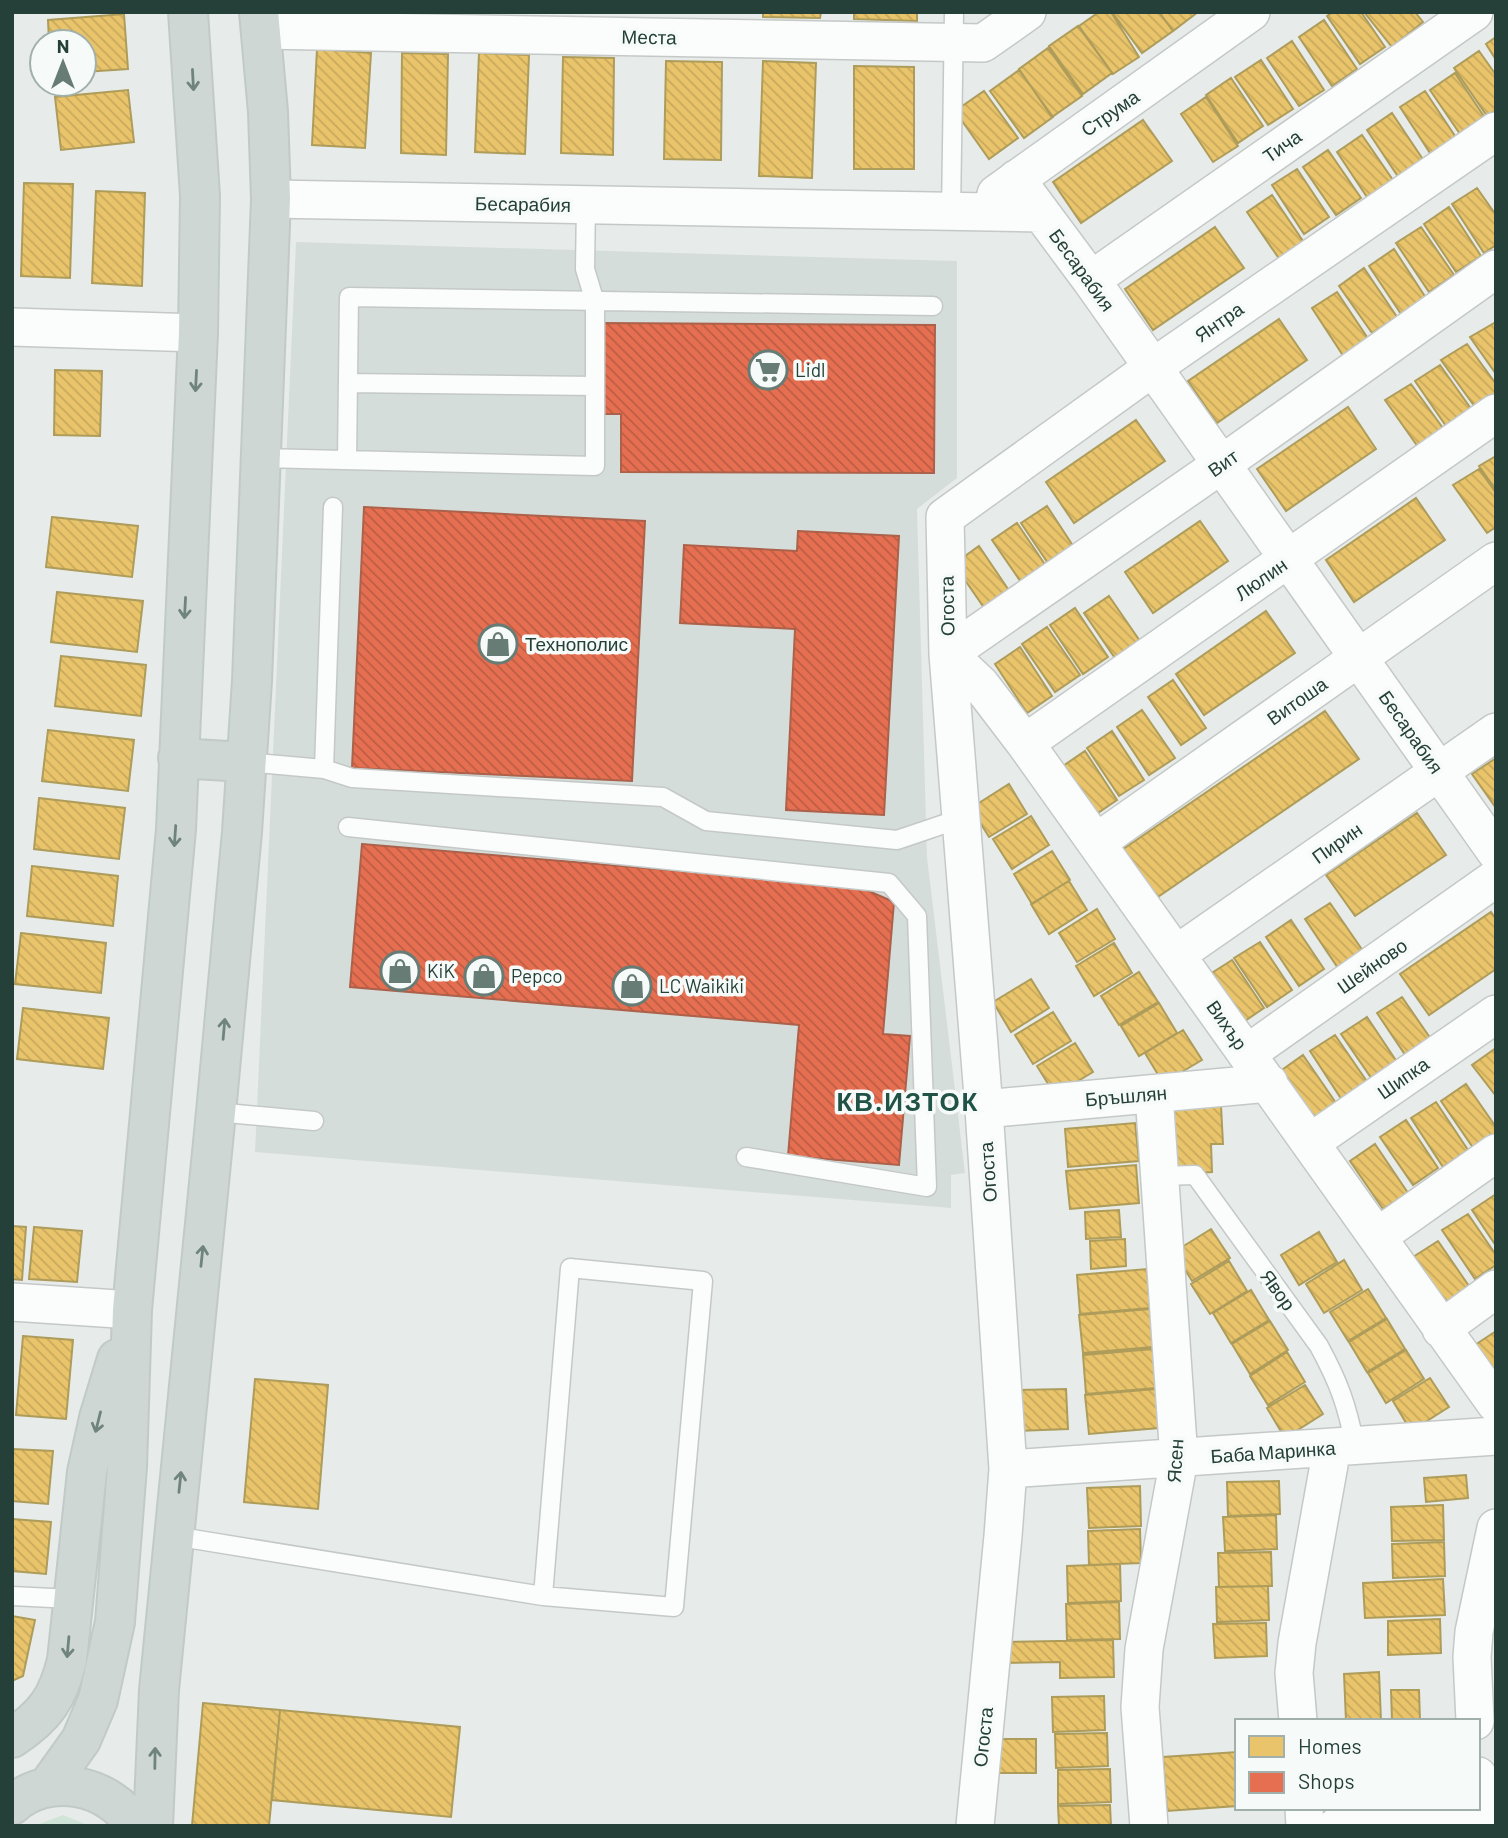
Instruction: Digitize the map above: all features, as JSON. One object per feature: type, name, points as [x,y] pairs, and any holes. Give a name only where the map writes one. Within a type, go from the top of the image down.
[{"type":"main road","points":[[48,1786],[81,1740],[98,1700],[115,1622],[127,1467],[132,1310],[176,830],[198,333],[200,196],[188,12]]},
{"type":"main road","points":[[153,1826],[159,1690],[242,832],[252,681],[271,199],[268,112],[260,21]]},
{"type":"main road","points":[[178,758],[245,762]]},
{"type":"main road","points":[[12,1738],[30,1726],[48,1707],[61,1686],[87,1472],[99,1418],[132,1310]]},
{"type":"main road","points":[[12,1805],[36,1788],[69,1786],[95,1792],[115,1805],[135,1826]]},
{"type":"street","name":"Места","points":[[260,21],[954,27],[984,43],[1027,12]]},
{"type":"street","name":"Струма","points":[[960,213],[1016,179],[1251,12]]},
{"type":"street","name":"Тича","points":[[1091,280],[1474,12]]},
{"type":"street","name":"Янтра","points":[[945,517],[1152,368],[1496,131]]},
{"type":"street","points":[[1016,179],[1041,214]]},
{"type":"street","name":"Бесарабия","points":[[271,199],[1041,214],[1091,280],[1496,852]]},
{"type":"street","name":"Вит","points":[[948,654],[1496,269]]},
{"type":"street","points":[[12,327],[198,333]]},
{"type":"street","name":"Люлин","points":[[1026,743],[1496,413]]},
{"type":"street","name":"Огоста","points":[[945,517],[948,654],[984,1109],[1008,1469],[975,1826]]},
{"type":"street","name":"Витоша","points":[[1097,842],[1496,561]]},
{"type":"street","name":"Вихър","points":[[948,654],[980,684],[1026,743],[1496,1404]]},
{"type":"street","name":"Пирин","points":[[1177,954],[1496,732]]},
{"type":"street","name":"Шейново","points":[[1248,1054],[1496,878]]},
{"type":"street","name":"Шипка","points":[[1311,1142],[1496,1014]]},
{"type":"street","name":"Бръшлян","points":[[984,1109],[1269,1083]]},
{"type":"street","name":"Ясен","points":[[1149,1826],[1140,1707],[1144,1649],[1179,1459],[1154,1094]]},
{"type":"street","points":[[1377,1237],[1496,1153]]},
{"type":"street","points":[[1441,1329],[1496,1289]]},
{"type":"street","points":[[12,1301],[132,1310]]},
{"type":"street","name":"Баба Маринка","points":[[1008,1469],[1496,1436]]},
{"type":"street","name":"Явор","points":[[1298,1719],[1294,1673],[1297,1643],[1343,1447]]},
{"type":"street","points":[[1475,1719],[1472,1657],[1474,1632],[1496,1528]]},
{"type":"street","points":[[1337,1826],[1488,1815],[1480,1784]]},
{"type":"lane","points":[[954,27],[960,213]]},
{"type":"lane","points":[[261,458],[595,466],[595,302],[585,269],[586,205]]},
{"type":"lane","points":[[347,460],[349,297],[933,306]]},
{"type":"lane","points":[[348,383],[595,386]]},
{"type":"lane","points":[[324,769],[333,507]]},
{"type":"lane","points":[[245,762],[324,769],[352,778],[663,797],[706,821],[897,840],[962,818]]},
{"type":"lane","points":[[348,827],[890,883],[917,916],[927,1187],[746,1157]]},
{"type":"lane","points":[[216,1112],[314,1121]]},
{"type":"lane","name":"Явор","points":[[1159,1176],[1195,1175],[1319,1346],[1346,1404],[1343,1447]]},
{"type":"lane","points":[[174,1536],[543,1596],[674,1607],[703,1281],[570,1268],[543,1596]]},
{"type":"lane","points":[[12,1596],[72,1599]]},
{"type":"shaded area","points":[[296,242],[957,261],[957,478],[917,509],[927,857],[965,1173],[951,1175],[951,1208],[255,1152]]},
{"type":"green space","points":[[63,1815],[90,1826],[34,1826]]},
{"type":"building: Homes","points":[[763,12],[821,12],[820,18],[763,17]]},
{"type":"building: Homes","points":[[854,12],[917,12],[917,21],[854,19]]},
{"type":"building: Homes","points":[[1099,12],[1111,12],[1139,57],[1113,74],[1079,26]]},
{"type":"building: Homes","points":[[1112,12],[1159,12],[1173,31],[1142,53]]},
{"type":"building: Homes","points":[[1159,12],[1198,12],[1173,31]]},
{"type":"building: Homes","points":[[1333,12],[1361,12],[1385,47],[1360,64],[1327,16]]},
{"type":"building: Homes","points":[[1364,12],[1415,12],[1423,22],[1392,47]]},
{"type":"building: Homes","points":[[124,14],[128,69],[98,71],[98,28],[48,28],[48,20]]},
{"type":"building: Homes","points":[[1324,20],[1357,69],[1332,86],[1299,37]]},
{"type":"building: Homes","points":[[1078,26],[1112,73],[1083,94],[1049,46]]},
{"type":"building: Homes","points":[[1496,37],[1496,60],[1486,44]]},
{"type":"building: Homes","points":[[1292,41],[1324,90],[1299,106],[1267,58]]},
{"type":"building: Homes","points":[[1048,48],[1082,96],[1052,117],[1019,69]]},
{"type":"building: Homes","points":[[317,49],[371,53],[365,148],[312,145]]},
{"type":"building: Homes","points":[[1479,51],[1496,75],[1496,110],[1487,116],[1454,68]]},
{"type":"building: Homes","points":[[402,53],[448,54],[446,155],[401,153]]},
{"type":"building: Homes","points":[[479,53],[529,55],[525,154],[475,152]]},
{"type":"building: Homes","points":[[563,57],[614,58],[613,155],[561,153]]},
{"type":"building: Homes","points":[[1261,60],[1293,109],[1268,125],[1235,77]]},
{"type":"building: Homes","points":[[666,61],[722,62],[721,160],[664,159]]},
{"type":"building: Homes","points":[[763,61],[816,63],[812,178],[759,176]]},
{"type":"building: Homes","points":[[854,66],[914,67],[914,169],[854,169]]},
{"type":"building: Homes","points":[[1019,70],[1053,117],[1024,138],[990,91]]},
{"type":"building: Homes","points":[[1455,73],[1487,121],[1462,137],[1430,90]]},
{"type":"building: Homes","points":[[1231,78],[1263,126],[1238,143],[1206,95]]},
{"type":"building: Homes","points":[[128,90],[134,142],[61,150],[55,98],[98,98],[98,93]]},
{"type":"building: Homes","points":[[984,91],[1018,138],[989,159],[955,111]]},
{"type":"building: Homes","points":[[1425,91],[1457,139],[1432,156],[1400,107]]},
{"type":"building: Homes","points":[[1206,97],[1238,146],[1213,162],[1181,114]]},
{"type":"building: Homes","points":[[1392,113],[1424,161],[1399,178],[1367,130]]},
{"type":"building: Homes","points":[[1143,120],[1172,161],[1081,223],[1053,182]]},
{"type":"building: Homes","points":[[1362,135],[1395,183],[1369,200],[1337,152]]},
{"type":"building: Homes","points":[[1328,150],[1361,198],[1336,215],[1303,167]]},
{"type":"building: Homes","points":[[1297,169],[1329,217],[1304,234],[1272,185]]},
{"type":"building: Homes","points":[[24,183],[73,184],[70,278],[21,276]]},
{"type":"building: Homes","points":[[1477,188],[1496,215],[1496,245],[1484,253],[1452,204]]},
{"type":"building: Homes","points":[[96,191],[145,193],[142,286],[92,283]]},
{"type":"building: Homes","points":[[1272,195],[1305,244],[1280,260],[1247,212]]},
{"type":"building: Homes","points":[[1449,207],[1481,256],[1456,272],[1424,224]]},
{"type":"building: Homes","points":[[1215,227],[1244,268],[1153,330],[1125,289]]},
{"type":"building: Homes","points":[[1421,227],[1454,275],[1429,292],[1396,243]]},
{"type":"building: Homes","points":[[1394,249],[1426,298],[1401,314],[1369,266]]},
{"type":"building: Homes","points":[[1364,268],[1397,317],[1372,333],[1339,286]]},
{"type":"building: Homes","points":[[1337,292],[1369,340],[1344,357],[1312,308]]},
{"type":"building: Homes","points":[[1279,319],[1307,360],[1217,423],[1188,381]]},
{"type":"building: Homes","points":[[1496,322],[1496,374],[1470,337]]},
{"type":"building: Homes","points":[[1467,344],[1496,384],[1496,395],[1475,407],[1441,360]]},
{"type":"building: Homes","points":[[1440,365],[1474,413],[1448,429],[1415,381]]},
{"type":"building: Homes","points":[[55,370],[102,371],[100,436],[54,435]]},
{"type":"building: Homes","points":[[1411,384],[1445,431],[1418,447],[1385,400]]},
{"type":"building: Homes","points":[[1348,407],[1376,449],[1286,511],[1257,469]]},
{"type":"building: Homes","points":[[1136,420],[1165,461],[1074,523],[1046,482]]},
{"type":"building: Homes","points":[[1496,456],[1496,490],[1479,466]]},
{"type":"building: Homes","points":[[1479,469],[1496,493],[1496,527],[1487,533],[1453,485]]},
{"type":"building: Homes","points":[[1416,498],[1445,540],[1354,602],[1326,560]]},
{"type":"building: Homes","points":[[1047,506],[1079,555],[1054,572],[1021,523]]},
{"type":"building: Homes","points":[[52,517],[138,526],[132,577],[46,567]]},
{"type":"building: Homes","points":[[1200,521],[1228,561],[1153,613],[1125,572]]},
{"type":"building: Homes","points":[[1017,523],[1050,572],[1025,588],[992,540]]},
{"type":"building: Homes","points":[[979,546],[1012,595],[987,612],[954,564]]},
{"type":"building: Homes","points":[[57,592],[143,601],[137,652],[51,642]]},
{"type":"building: Homes","points":[[1109,596],[1142,644],[1117,661],[1084,613]]},
{"type":"building: Homes","points":[[1075,608],[1108,657],[1083,674],[1050,625]]},
{"type":"building: Homes","points":[[1266,611],[1295,653],[1204,715],[1176,674]]},
{"type":"building: Homes","points":[[1047,627],[1080,675],[1055,692],[1022,644]]},
{"type":"building: Homes","points":[[1020,647],[1052,696],[1027,713],[995,664]]},
{"type":"building: Homes","points":[[61,656],[146,665],[141,716],[55,706]]},
{"type":"building: Homes","points":[[1173,680],[1206,728],[1181,745],[1148,697]]},
{"type":"building: Homes","points":[[1142,710],[1175,758],[1149,775],[1117,727]]},
{"type":"building: Homes","points":[[1325,711],[1359,759],[1149,903],[1116,854]]},
{"type":"building: Homes","points":[[48,730],[134,740],[128,791],[42,781]]},
{"type":"building: Homes","points":[[1112,731],[1144,780],[1119,796],[1087,748]]},
{"type":"building: Homes","points":[[1085,751],[1117,800],[1092,817],[1060,768]]},
{"type":"building: Homes","points":[[1496,758],[1496,808],[1472,774]]},
{"type":"building: Homes","points":[[1009,784],[1027,814],[989,837],[971,808]]},
{"type":"building: Homes","points":[[39,798],[125,808],[119,859],[34,849]]},
{"type":"building: Homes","points":[[1417,813],[1446,855],[1355,916],[1326,875]]},
{"type":"building: Homes","points":[[1031,816],[1049,845],[1012,869],[993,839]]},
{"type":"building: Homes","points":[[1052,851],[1070,880],[1032,904],[1014,874]]},
{"type":"building: Homes","points":[[32,866],[118,876],[113,926],[27,916]]},
{"type":"building: Homes","points":[[1069,881],[1087,910],[1049,934],[1031,904]]},
{"type":"building: Homes","points":[[1330,903],[1363,951],[1338,968],[1305,919]]},
{"type":"building: Homes","points":[[1097,909],[1115,939],[1077,962],[1059,933]]},
{"type":"building: Homes","points":[[1491,912],[1496,919],[1496,969],[1429,1015],[1400,974]]},
{"type":"building: Homes","points":[[1291,920],[1324,969],[1299,986],[1266,937]]},
{"type":"building: Homes","points":[[21,933],[106,943],[101,993],[15,984]]},
{"type":"building: Homes","points":[[1260,942],[1292,990],[1267,1007],[1234,958]]},
{"type":"building: Homes","points":[[1114,943],[1132,973],[1094,996],[1076,966]]},
{"type":"building: Homes","points":[[1232,960],[1264,1008],[1239,1025],[1207,976]]},
{"type":"building: Homes","points":[[1139,972],[1158,1002],[1119,1025],[1101,996]]},
{"type":"building: Homes","points":[[1031,979],[1049,1008],[1011,1032],[993,1002]]},
{"type":"building: Homes","points":[[1402,997],[1435,1045],[1410,1062],[1377,1013]]},
{"type":"building: Homes","points":[[1159,1003],[1177,1033],[1139,1056],[1121,1026]]},
{"type":"building: Homes","points":[[23,1008],[109,1018],[103,1069],[17,1059]]},
{"type":"building: Homes","points":[[1053,1012],[1071,1041],[1033,1064],[1015,1035]]},
{"type":"building: Homes","points":[[1367,1017],[1399,1065],[1374,1082],[1341,1034]]},
{"type":"building: Homes","points":[[1183,1030],[1202,1060],[1163,1083],[1145,1053]]},
{"type":"building: Homes","points":[[1335,1035],[1368,1083],[1342,1100],[1310,1051]]},
{"type":"building: Homes","points":[[1075,1043],[1093,1072],[1055,1095],[1037,1066]]},
{"type":"building: Homes","points":[[1496,1048],[1496,1096],[1472,1065]]},
{"type":"building: Homes","points":[[1303,1055],[1336,1103],[1311,1120],[1279,1072]]},
{"type":"building: Homes","points":[[1466,1084],[1496,1127],[1496,1134],[1474,1149],[1441,1101]]},
{"type":"building: Homes","points":[[1436,1102],[1468,1150],[1443,1167],[1411,1118]]},
{"type":"building: Homes","points":[[1221,1106],[1223,1144],[1211,1144],[1212,1172],[1167,1175],[1163,1110]]},
{"type":"building: Homes","points":[[1406,1120],[1438,1168],[1413,1185],[1380,1137]]},
{"type":"building: Homes","points":[[1135,1123],[1139,1161],[1068,1167],[1065,1129]]},
{"type":"building: Homes","points":[[1375,1144],[1408,1193],[1383,1209],[1350,1161]]},
{"type":"building: Homes","points":[[1136,1165],[1139,1203],[1070,1209],[1066,1171]]},
{"type":"building: Homes","points":[[1496,1194],[1496,1246],[1472,1210]]},
{"type":"building: Homes","points":[[1119,1210],[1121,1237],[1086,1239],[1085,1212]]},
{"type":"building: Homes","points":[[1468,1214],[1496,1255],[1496,1265],[1475,1279],[1442,1230]]},
{"type":"building: Homes","points":[[12,1226],[26,1227],[22,1280],[12,1279]]},
{"type":"building: Homes","points":[[34,1227],[82,1231],[77,1282],[29,1279]]},
{"type":"building: Homes","points":[[1211,1229],[1230,1258],[1192,1281],[1174,1252]]},
{"type":"building: Homes","points":[[1319,1232],[1337,1262],[1299,1285],[1281,1255]]},
{"type":"building: Homes","points":[[1125,1239],[1126,1266],[1091,1269],[1090,1241]]},
{"type":"building: Homes","points":[[1438,1241],[1471,1289],[1446,1306],[1413,1257]]},
{"type":"building: Homes","points":[[1344,1260],[1362,1290],[1324,1313],[1306,1284]]},
{"type":"building: Homes","points":[[1229,1261],[1247,1291],[1210,1314],[1191,1284]]},
{"type":"building: Homes","points":[[1147,1269],[1150,1308],[1080,1314],[1077,1275]]},
{"type":"building: Homes","points":[[1368,1289],[1386,1318],[1348,1341],[1330,1312]]},
{"type":"building: Homes","points":[[1251,1290],[1269,1320],[1231,1343],[1213,1313]]},
{"type":"building: Homes","points":[[1150,1309],[1153,1347],[1083,1353],[1079,1315]]},
{"type":"building: Homes","points":[[1387,1319],[1405,1349],[1367,1372],[1349,1342]]},
{"type":"building: Homes","points":[[1270,1321],[1288,1350],[1250,1374],[1232,1344]]},
{"type":"building: Homes","points":[[1496,1331],[1496,1375],[1475,1345]]},
{"type":"building: Homes","points":[[23,1336],[73,1340],[66,1419],[16,1415]]},
{"type":"building: Homes","points":[[1153,1349],[1156,1388],[1086,1394],[1083,1355]]},
{"type":"building: Homes","points":[[1406,1350],[1424,1379],[1386,1403],[1368,1373]]},
{"type":"building: Homes","points":[[1287,1352],[1305,1382],[1268,1405],[1250,1376]]},
{"type":"building: Homes","points":[[1430,1378],[1449,1407],[1411,1431],[1393,1401]]},
{"type":"building: Homes","points":[[255,1379],[328,1385],[318,1509],[244,1502]]},
{"type":"building: Homes","points":[[1305,1385],[1323,1414],[1285,1438],[1267,1408]]},
{"type":"building: Homes","points":[[1066,1389],[1068,1429],[1016,1431],[1014,1390]]},
{"type":"building: Homes","points":[[1156,1389],[1159,1428],[1089,1434],[1085,1395]]},
{"type":"building: Homes","points":[[12,1449],[53,1451],[48,1504],[12,1501]]},
{"type":"building: Homes","points":[[1466,1475],[1468,1498],[1426,1502],[1424,1478]]},
{"type":"building: Homes","points":[[1279,1481],[1280,1514],[1228,1516],[1227,1482]]},
{"type":"building: Homes","points":[[1140,1486],[1141,1526],[1089,1528],[1087,1488]]},
{"type":"building: Homes","points":[[1443,1505],[1444,1540],[1392,1541],[1391,1507]]},
{"type":"building: Homes","points":[[1276,1515],[1277,1549],[1225,1551],[1223,1517]]},
{"type":"building: Homes","points":[[12,1519],[51,1522],[46,1574],[12,1571]]},
{"type":"building: Homes","points":[[1140,1529],[1141,1563],[1089,1565],[1088,1531]]},
{"type":"building: Homes","points":[[1444,1542],[1445,1576],[1393,1578],[1392,1544]]},
{"type":"building: Homes","points":[[1271,1552],[1272,1586],[1219,1587],[1218,1553]]},
{"type":"building: Homes","points":[[1120,1564],[1121,1601],[1068,1603],[1067,1566]]},
{"type":"building: Homes","points":[[1443,1579],[1445,1615],[1365,1618],[1363,1583]]},
{"type":"building: Homes","points":[[1268,1586],[1269,1620],[1217,1622],[1216,1587]]},
{"type":"building: Homes","points":[[1119,1602],[1120,1639],[1067,1640],[1066,1604]]},
{"type":"building: Homes","points":[[12,1616],[35,1620],[23,1676],[12,1681]]},
{"type":"building: Homes","points":[[1440,1619],[1441,1653],[1388,1655],[1388,1621]]},
{"type":"building: Homes","points":[[1266,1623],[1267,1656],[1215,1658],[1213,1624]]},
{"type":"building: Homes","points":[[1113,1640],[1114,1677],[1060,1678],[1060,1662],[999,1663],[999,1642]]},
{"type":"building: Homes","points":[[1379,1672],[1381,1719],[1346,1719],[1344,1674]]},
{"type":"building: Homes","points":[[1391,1690],[1419,1690],[1420,1719],[1392,1719]]},
{"type":"building: Homes","points":[[1104,1696],[1105,1730],[1053,1732],[1052,1697]]},
{"type":"building: Homes","points":[[203,1703],[280,1710],[269,1826],[192,1826]]},
{"type":"building: Homes","points":[[280,1710],[460,1727],[451,1817],[272,1800]]},
{"type":"building: Homes","points":[[1107,1733],[1108,1766],[1056,1768],[1055,1734]]},
{"type":"building: Homes","points":[[994,1739],[1036,1739],[1036,1773],[994,1773]]},
{"type":"building: Homes","points":[[1235,1752],[1235,1806],[1167,1811],[1163,1757]]},
{"type":"building: Homes","points":[[1110,1769],[1111,1802],[1058,1804],[1058,1770]]},
{"type":"building: Homes","points":[[1110,1805],[1111,1826],[1059,1826],[1058,1806]]},
{"type":"building: Shops","name":"Lidl","points":[[602,323],[935,325],[934,473],[621,472],[621,414],[602,414]]},
{"type":"building: Shops","name":"Технополис","points":[[364,507],[645,521],[632,781],[352,768]]},
{"type":"building: Shops","points":[[798,531],[899,536],[884,815],[786,810],[795,629],[680,623],[684,545],[797,551]]},
{"type":"building: Shops","points":[[362,844],[857,886],[894,902],[883,1034],[910,1036],[899,1165],[788,1156],[799,1025],[350,987]]},
{"type":"place","name":"Lidl","points":[[768,370]]},
{"type":"place","name":"Технополис","points":[[498,644]]},
{"type":"place","name":"KiK","points":[[400,971]]},
{"type":"place","name":"Pepco","points":[[484,976]]},
{"type":"place","name":"LC Waikiki","points":[[632,986]]},
{"type":"district","name":"КВ.ИЗТОК","points":[[908,1102]]}]
